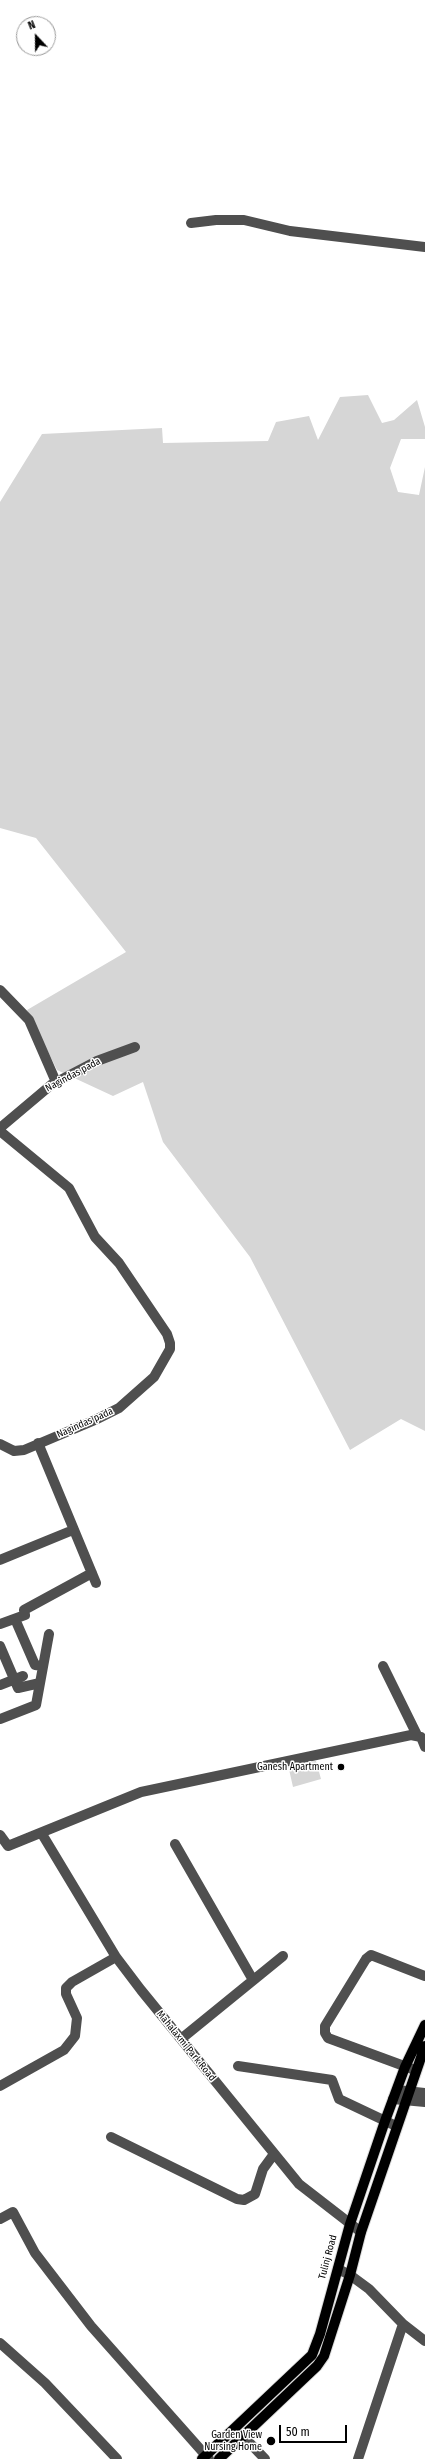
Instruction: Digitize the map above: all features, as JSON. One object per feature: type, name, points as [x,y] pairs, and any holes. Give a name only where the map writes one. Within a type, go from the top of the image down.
[{"type":"main road","name":"Tulinj Road","points":[[219,2459],[318,2366],[328,2346],[350,2275],[361,2232],[407,2096],[410,2068],[425,2025]]},
{"type":"main road","name":"Tulinj Road","points":[[206,2458],[312,2355],[320,2334],[350,2224],[385,2121],[395,2094],[425,2046]]},
{"type":"street","points":[[191,223],[216,220],[244,220],[290,231],[425,247]]},
{"type":"street","points":[[0,990],[29,1020],[56,1082]]},
{"type":"street","name":"Nagindas pada","points":[[0,1128],[41,1092],[56,1082],[97,1061],[135,1047]]},
{"type":"street","name":"Nagindas pada","points":[[0,1131],[69,1188],[99,1244],[119,1263],[167,1334],[170,1349],[154,1377],[119,1408],[96,1420],[19,1451],[10,1450],[0,1444]]},
{"type":"street","points":[[0,1624],[25,1615],[24,1610],[94,1578],[38,1443]]},
{"type":"street","points":[[0,1560],[73,1530]]},
{"type":"street","points":[[15,1619],[35,1665],[43,1666]]},
{"type":"street","points":[[0,1719],[36,1705],[49,1634]]},
{"type":"street","points":[[0,1646],[19,1677],[18,1688],[40,1683]]},
{"type":"street","points":[[383,1666],[416,1735],[421,1738],[425,1747]]},
{"type":"street","points":[[0,1685],[19,1677]]},
{"type":"street","points":[[0,1835],[4,1849],[140,1792],[416,1735]]},
{"type":"street","name":"Mahalaxmi Park Road","points":[[42,1834],[116,1957],[181,2039],[299,2184],[361,2232]]},
{"type":"street","points":[[175,1844],[253,1980]]},
{"type":"street","points":[[410,2068],[328,2038],[325,2033],[325,2026],[366,1959],[371,1955],[425,1976]]},
{"type":"street","points":[[181,2039],[283,1956]]},
{"type":"street","points":[[0,2086],[64,2050],[75,2036],[77,2018],[66,1994],[66,1988],[72,1982],[116,1957]]},
{"type":"street","points":[[238,2066],[332,2080],[339,2099],[396,2126]]},
{"type":"street","points":[[407,2096],[425,2093]]},
{"type":"street","points":[[395,2094],[425,2102]]},
{"type":"street","points":[[112,2137],[237,2199],[244,2200],[255,2194],[263,2169],[274,2154]]},
{"type":"street","points":[[0,2219],[13,2212],[35,2253],[91,2326],[206,2458]]},
{"type":"street","points":[[338,2269],[350,2275],[369,2289],[403,2324],[425,2341]]},
{"type":"street","points":[[358,2459],[403,2324]]},
{"type":"street","points":[[0,2343],[45,2383],[117,2459]]},
{"type":"street","points":[[243,2436],[265,2459]]},
{"type":"shaded area","points":[[368,395],[382,423],[394,420],[417,400],[425,427],[425,439],[401,439],[390,468],[398,492],[419,495],[425,467],[425,1431],[401,1419],[350,1450],[250,1257],[163,1142],[143,1082],[113,1096],[57,1070],[27,1010],[126,952],[36,838],[0,828],[0,502],[42,434],[162,428],[163,443],[268,441],[276,422],[309,416],[318,440],[340,397]]},
{"type":"shaded area","points":[[316,1761],[321,1779],[293,1787],[288,1765]]},
{"type":"place","name":"Ganesh Apartment","points":[[341,1767]]},
{"type":"place","name":"Garden View Nursing Home","points":[[271,2441]]}]
